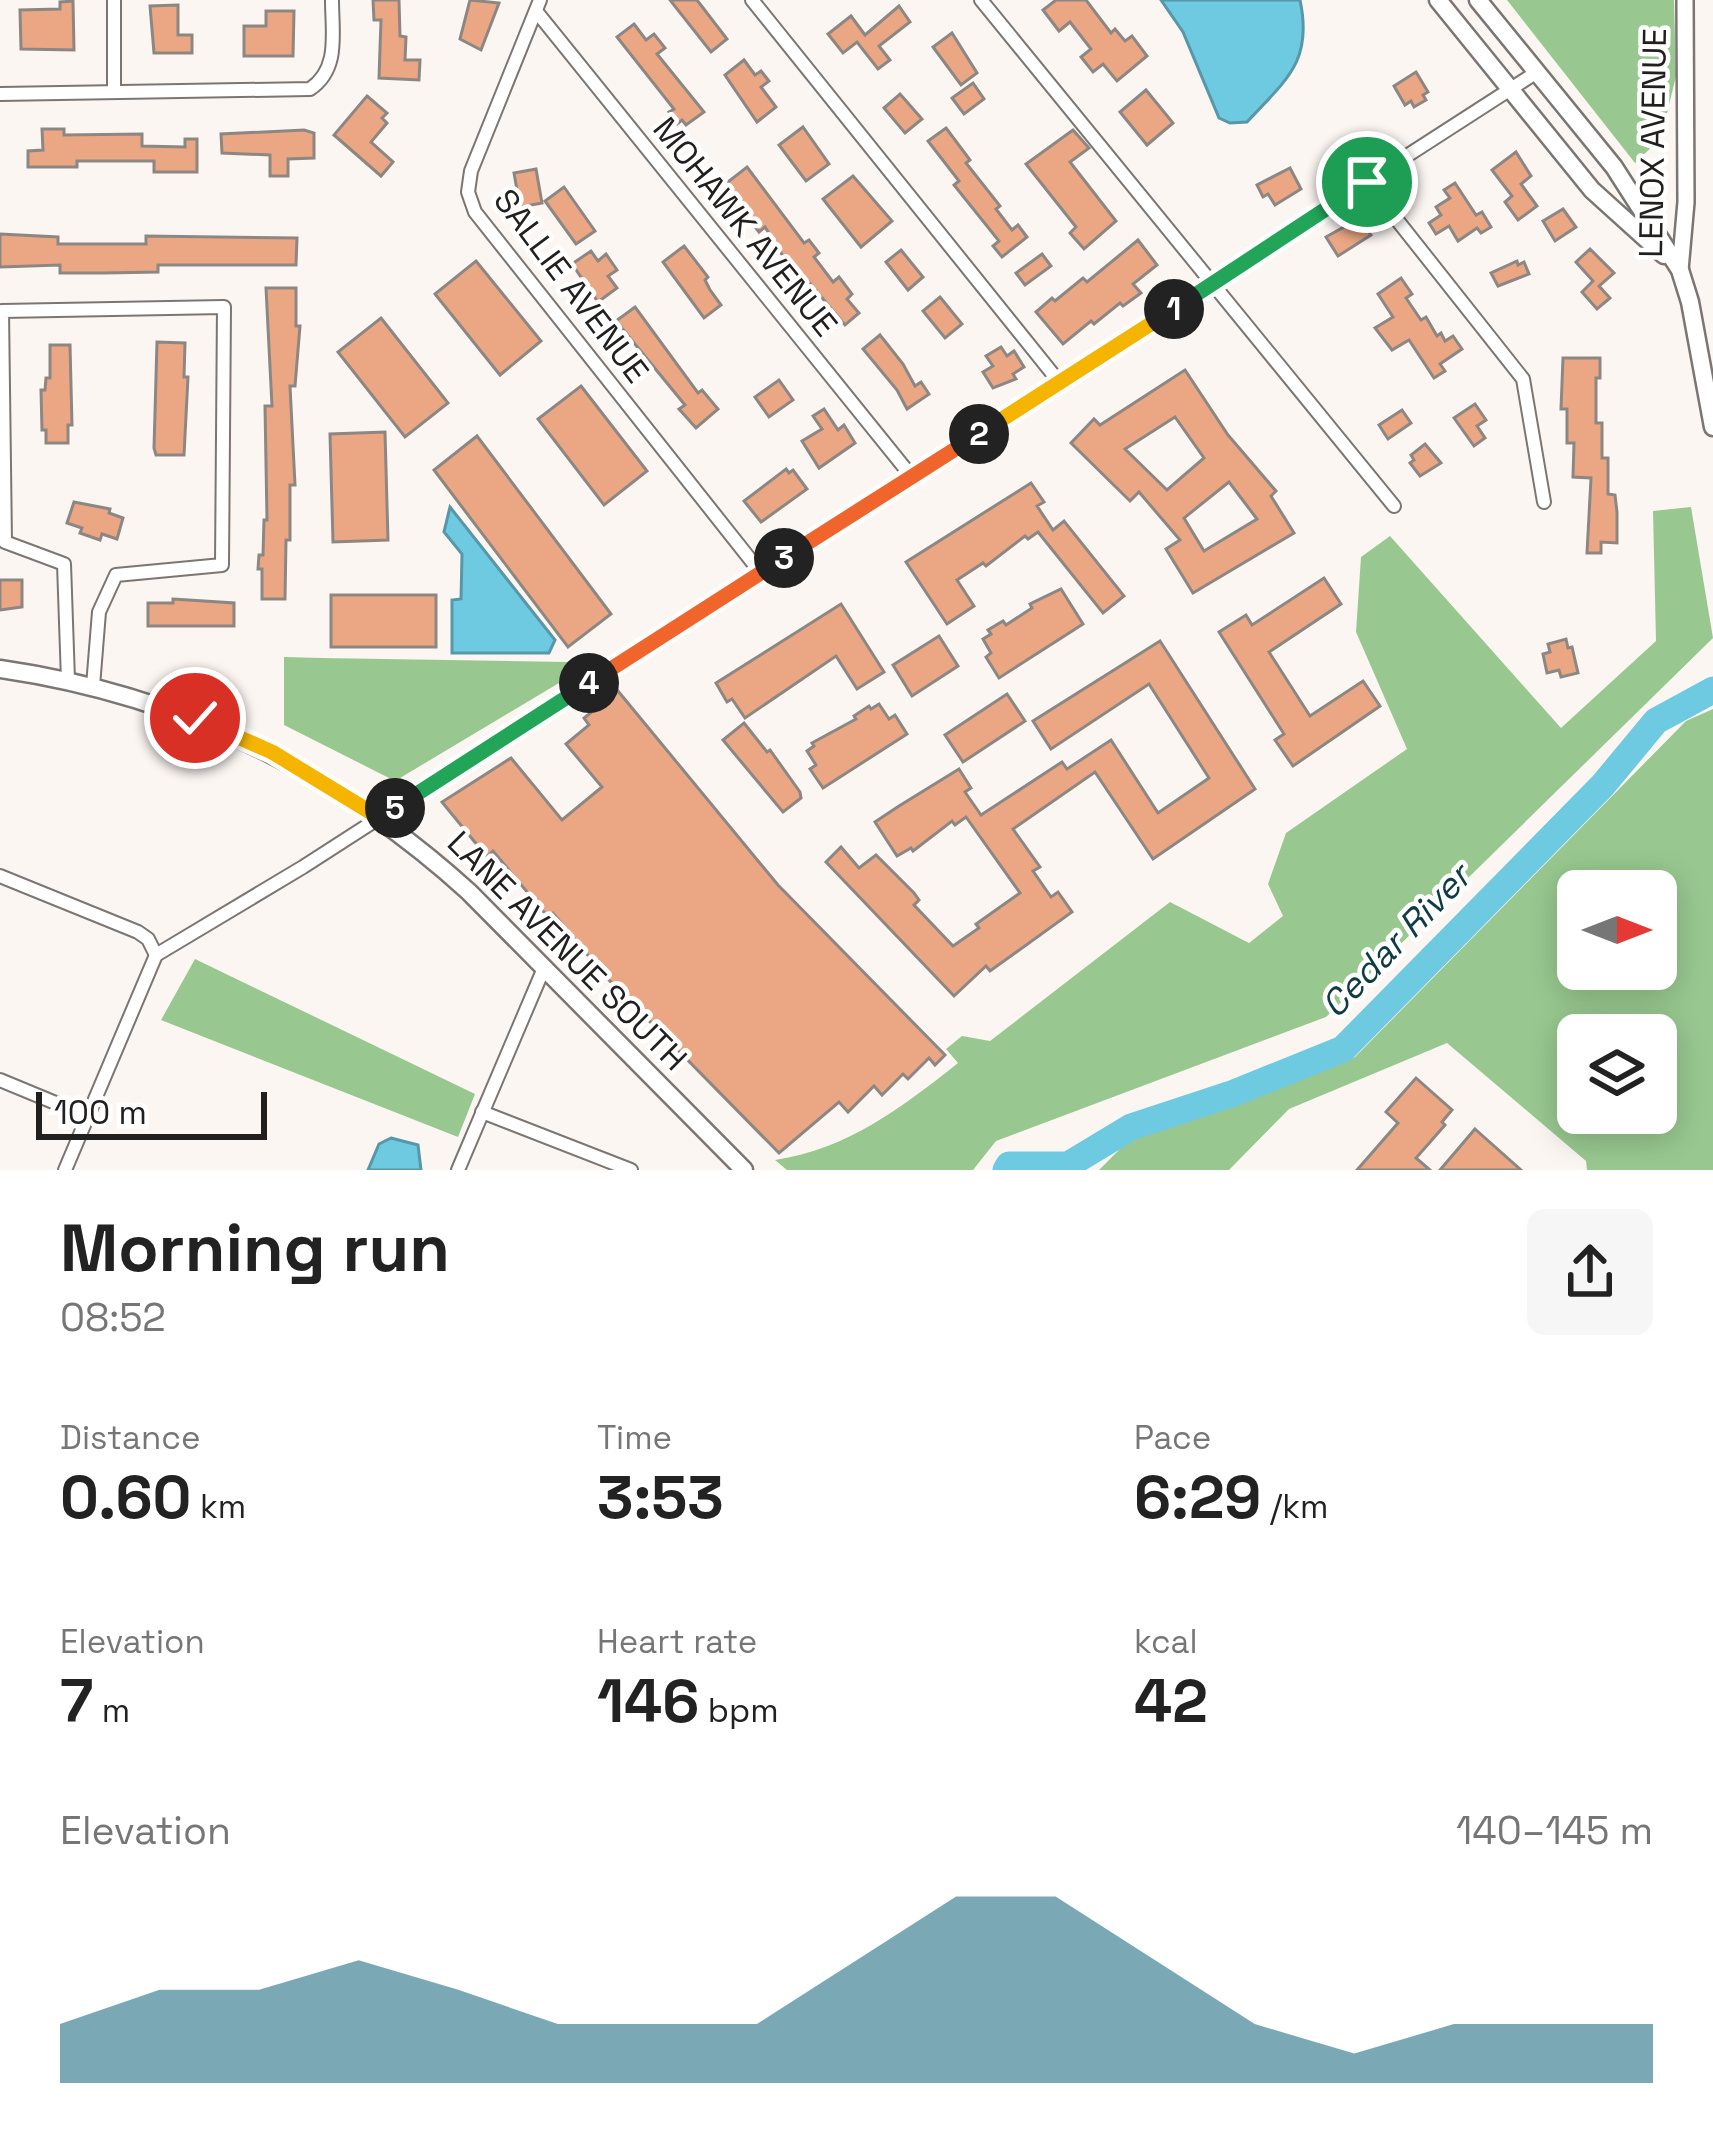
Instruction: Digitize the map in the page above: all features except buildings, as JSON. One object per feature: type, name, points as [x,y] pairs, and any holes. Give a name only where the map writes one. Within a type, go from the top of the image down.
[{"type":"main road","points":[[1438,0],[1592,190],[1680,270]]},
{"type":"main road","points":[[1478,0],[1614,167],[1680,270]]},
{"type":"main road","name":"LENOX AVENUE","points":[[1680,270],[1713,428]]},
{"type":"main road","name":"LANE AVENUE SOUTH","points":[[0,670],[93,686],[227,730],[380,818],[455,879],[744,1170]]},
{"type":"street","points":[[114,0],[114,92]]},
{"type":"street","points":[[0,94],[310,89],[323,80],[332,61],[332,0]]},
{"type":"street","points":[[752,0],[1060,383]]},
{"type":"street","points":[[981,0],[1394,506]]},
{"type":"street","name":"LENOX AVENUE","points":[[1680,270],[1686,202],[1684,0]]},
{"type":"street","name":"MOHAWK AVENUE","points":[[538,5],[912,477]]},
{"type":"street","name":"SALLIE AVENUE","points":[[538,5],[471,171],[467,192],[476,212],[761,573]]},
{"type":"street","points":[[65,1170],[156,955],[380,818],[1537,72]]},
{"type":"street","points":[[1367,182],[1523,379],[1544,502]]},
{"type":"street","points":[[68,680],[64,564],[5,542],[2,311],[224,307],[222,565],[116,575],[99,611],[93,686]]},
{"type":"street","points":[[0,876],[138,932],[156,955]]},
{"type":"street","points":[[458,1170],[544,968]]},
{"type":"street","points":[[0,1080],[87,1116]]},
{"type":"street","points":[[482,1112],[631,1170]]},
{"type":"green space","points":[[1507,0],[1674,0],[1676,76],[1661,138],[1635,163]]},
{"type":"green space","points":[[1691,507],[1713,638],[1326,1017],[996,1141],[973,1170],[787,1170],[775,1160],[826,1147],[894,1111],[958,1063],[946,1049],[962,1036],[990,1041],[1170,902],[1249,943],[1283,916],[1268,884],[1286,833],[1407,749],[1356,632],[1361,557],[1390,536],[1561,728],[1656,641],[1653,511]]},
{"type":"green space","points":[[284,657],[567,662],[564,680],[395,781],[284,725]]},
{"type":"green space","points":[[1713,709],[1713,1170],[1587,1170],[1586,1161],[1447,1043],[1289,1109],[1229,1170],[1099,1170],[1128,1141],[1355,1057],[1686,721]]},
{"type":"green space","points":[[195,959],[475,1094],[458,1137],[161,1020]]},
{"type":"water","points":[[1161,0],[1300,0],[1303,39],[1293,68],[1247,122],[1219,118],[1183,32]]},
{"type":"water","points":[[450,507],[555,640],[549,653],[452,653],[452,600],[461,599],[462,554],[444,532]]},
{"type":"water","points":[[391,1138],[418,1145],[421,1170],[368,1170],[379,1144]]},
{"type":"waterway","name":"Cedar River","points":[[1006,1170],[1009,1165],[1068,1165],[1131,1127],[1234,1093],[1343,1049],[1603,785],[1656,721],[1713,690]]},
{"type":"route","points":[[195,718],[272,752],[380,818],[1367,182]]}]
